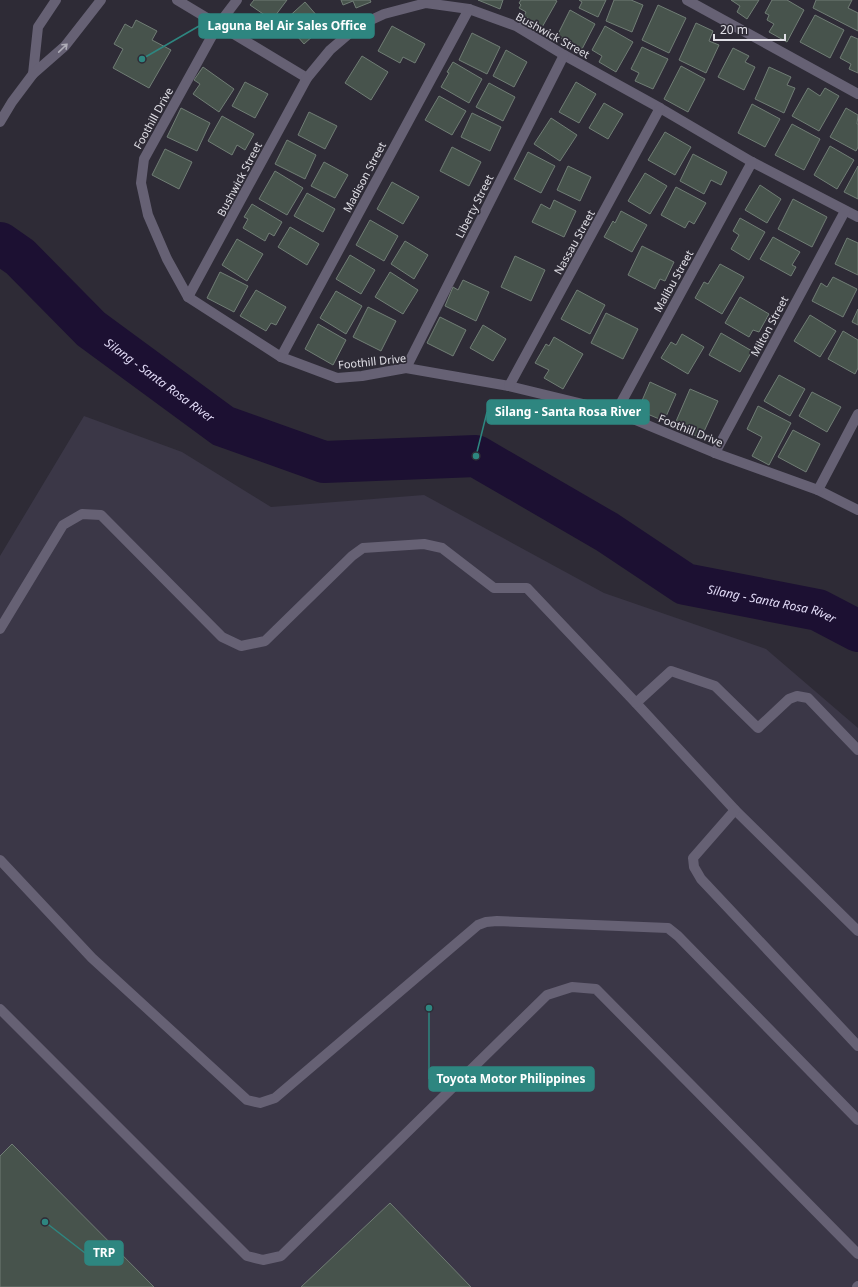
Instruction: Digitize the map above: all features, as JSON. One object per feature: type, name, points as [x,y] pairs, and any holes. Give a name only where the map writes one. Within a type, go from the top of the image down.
[{"type":"street","points":[[34,74],[38,27],[56,0]]},
{"type":"street","points":[[0,122],[12,102],[34,74],[65,46],[101,0]]},
{"type":"street","points":[[177,0],[307,78]]},
{"type":"street","name":"Foothill Drive","points":[[238,0],[218,25],[144,159],[141,183],[148,215],[167,259],[188,298],[280,357],[337,378],[362,376],[406,368],[508,386],[616,412],[715,453],[818,490],[858,510]]},
{"type":"street","points":[[687,0],[858,94]]},
{"type":"street","name":"Bushwick Street","points":[[188,298],[307,78],[330,50],[358,26],[384,14],[426,3],[468,9],[516,26],[752,162],[858,217]]},
{"type":"street","name":"Madison Street","points":[[280,357],[468,9]]},
{"type":"street","name":"Liberty Street","points":[[406,368],[564,55]]},
{"type":"street","name":"Nassau Street","points":[[508,386],[660,108]]},
{"type":"street","name":"Malibu Street","points":[[616,412],[752,162]]},
{"type":"street","name":"Milton Street","points":[[715,453],[845,211]]},
{"type":"street","points":[[818,490],[858,414]]},
{"type":"street","points":[[0,628],[63,525],[82,514],[102,515],[222,637],[241,646],[265,640],[352,556],[363,548],[424,544],[442,548],[494,588],[527,588],[735,810],[858,931]]},
{"type":"street","points":[[636,704],[671,671],[715,686],[758,728],[789,699],[797,696],[808,698],[858,750]]},
{"type":"street","points":[[735,810],[694,858],[694,867],[700,879],[858,1046]]},
{"type":"street","points":[[0,860],[92,958],[247,1100],[260,1104],[275,1098],[478,925],[486,922],[498,921],[668,928],[678,936],[858,1120]]},
{"type":"street","points":[[0,1009],[247,1256],[263,1260],[281,1256],[548,995],[572,987],[596,988],[858,1254]]},
{"type":"shaded area","points":[[84,416],[182,452],[271,507],[424,495],[604,593],[766,649],[858,728],[858,1287],[0,1287],[0,556]]},
{"type":"building","points":[[254,0],[287,0],[272,20],[250,5]]},
{"type":"building","points":[[341,0],[370,0],[371,2],[356,8],[353,1],[343,5]]},
{"type":"building","points":[[478,0],[503,0],[500,9]]},
{"type":"building","points":[[521,0],[557,1],[541,29],[528,22],[529,19],[524,16],[526,12],[519,8],[521,5],[519,3]]},
{"type":"building","points":[[579,0],[606,0],[598,17],[579,8],[582,2]]},
{"type":"building","points":[[614,0],[631,0],[643,5],[632,32],[606,21]]},
{"type":"building","points":[[731,0],[759,0],[747,19],[737,12],[740,6]]},
{"type":"building","points":[[772,0],[787,0],[804,10],[787,42],[769,32],[774,24],[767,20],[769,15],[765,13]]},
{"type":"building","points":[[816,0],[852,0],[848,8],[858,13],[858,31],[813,8]]},
{"type":"building","points":[[305,2],[325,25],[304,44],[284,21]]},
{"type":"building","points":[[658,5],[686,18],[669,53],[642,40]]},
{"type":"building","points":[[570,10],[595,24],[582,49],[557,36]]},
{"type":"building","points":[[815,15],[844,30],[830,58],[800,42]]},
{"type":"building","points":[[136,20],[157,31],[152,40],[171,50],[149,88],[113,68],[123,49],[114,44],[125,24],[132,28]]},
{"type":"building","points":[[696,23],[713,31],[709,41],[719,45],[706,73],[679,60]]},
{"type":"building","points":[[392,26],[425,44],[415,63],[403,57],[400,63],[378,51]]},
{"type":"building","points":[[605,26],[633,42],[616,72],[599,62],[602,56],[592,50]]},
{"type":"building","points":[[472,33],[500,47],[487,74],[459,60]]},
{"type":"building","points":[[851,36],[858,39],[858,73],[849,69],[851,64],[840,58]]},
{"type":"building","points":[[642,47],[668,59],[653,89],[635,81],[639,73],[631,69]]},
{"type":"building","points":[[733,48],[749,56],[745,62],[755,67],[744,90],[718,77]]},
{"type":"building","points":[[506,50],[527,62],[514,87],[493,76]]},
{"type":"building","points":[[362,56],[388,72],[371,100],[345,83]]},
{"type":"building","points":[[453,62],[482,79],[469,103],[441,87]]},
{"type":"building","points":[[681,66],[705,79],[688,112],[664,99]]},
{"type":"building","points":[[203,67],[234,89],[219,112],[193,94],[200,84],[194,80]]},
{"type":"building","points":[[769,67],[791,77],[787,85],[795,88],[784,113],[755,99]]},
{"type":"building","points":[[245,82],[268,94],[255,118],[232,106]]},
{"type":"building","points":[[576,82],[596,94],[579,123],[559,112]]},
{"type":"building","points":[[489,83],[515,97],[503,121],[476,107]]},
{"type":"building","points":[[808,88],[820,96],[825,88],[839,96],[819,131],[792,116]]},
{"type":"building","points":[[439,96],[466,111],[452,135],[425,120]]},
{"type":"building","points":[[604,103],[623,114],[608,139],[589,128]]},
{"type":"building","points":[[752,104],[780,119],[765,147],[738,133]]},
{"type":"building","points":[[181,108],[210,123],[197,151],[167,137]]},
{"type":"building","points":[[846,108],[858,115],[858,147],[856,151],[830,137]]},
{"type":"building","points":[[309,112],[337,126],[325,149],[298,135]]},
{"type":"building","points":[[472,113],[501,127],[490,151],[461,137]]},
{"type":"building","points":[[222,116],[254,134],[245,150],[237,145],[232,155],[208,141]]},
{"type":"building","points":[[551,118],[577,135],[560,161],[534,144]]},
{"type":"building","points":[[792,124],[820,139],[804,170],[775,155]]},
{"type":"building","points":[[665,132],[691,147],[675,175],[648,160]]},
{"type":"building","points":[[287,140],[316,155],[305,179],[275,164]]},
{"type":"building","points":[[830,146],[854,160],[837,189],[814,175]]},
{"type":"building","points":[[452,147],[481,162],[469,186],[440,171]]},
{"type":"building","points":[[165,149],[192,162],[179,189],[152,175]]},
{"type":"building","points":[[528,152],[555,166],[541,193],[514,179]]},
{"type":"building","points":[[693,154],[727,172],[721,185],[711,180],[704,194],[680,181]]},
{"type":"building","points":[[324,162],[348,175],[335,198],[311,186]]},
{"type":"building","points":[[568,166],[591,177],[580,201],[557,190]]},
{"type":"building","points":[[858,166],[858,199],[844,192]]},
{"type":"building","points":[[275,171],[303,188],[287,215],[259,199]]},
{"type":"building","points":[[645,173],[667,186],[650,214],[628,201]]},
{"type":"building","points":[[392,182],[419,197],[403,224],[377,209]]},
{"type":"building","points":[[760,185],[781,199],[767,223],[745,210]]},
{"type":"building","points":[[676,187],[706,203],[694,224],[689,221],[685,228],[661,215]]},
{"type":"building","points":[[307,193],[335,209],[323,232],[294,216]]},
{"type":"building","points":[[793,199],[827,217],[812,247],[778,229]]},
{"type":"building","points":[[554,200],[576,211],[564,237],[532,222],[541,204],[550,209]]},
{"type":"building","points":[[252,204],[282,222],[274,236],[269,233],[265,241],[243,228],[248,219],[244,217]]},
{"type":"building","points":[[621,211],[647,225],[632,252],[604,237],[613,221],[615,223]]},
{"type":"building","points":[[740,218],[765,232],[749,260],[731,249],[739,235],[733,231]]},
{"type":"building","points":[[370,220],[398,236],[384,261],[356,245]]},
{"type":"building","points":[[290,227],[319,244],[307,265],[278,247]]},
{"type":"building","points":[[773,237],[800,252],[792,265],[796,267],[791,276],[760,259]]},
{"type":"building","points":[[847,238],[858,243],[858,275],[835,264]]},
{"type":"building","points":[[237,239],[263,254],[247,281],[222,265]]},
{"type":"building","points":[[405,241],[428,255],[414,279],[391,264]]},
{"type":"building","points":[[642,246],[674,262],[665,281],[660,279],[655,289],[628,275]]},
{"type":"building","points":[[350,255],[375,270],[361,294],[336,279]]},
{"type":"building","points":[[515,256],[545,270],[531,301],[501,287]]},
{"type":"building","points":[[720,264],[744,277],[722,314],[695,298],[704,282],[708,284]]},
{"type":"building","points":[[220,272],[248,286],[234,312],[207,298]]},
{"type":"building","points":[[390,272],[418,290],[403,314],[375,297]]},
{"type":"building","points":[[833,277],[857,289],[843,317],[812,301],[821,283],[827,287]]},
{"type":"building","points":[[463,280],[489,292],[476,321],[445,306],[453,287],[458,290]]},
{"type":"building","points":[[256,290],[286,307],[276,325],[271,323],[266,331],[240,316]]},
{"type":"building","points":[[577,290],[605,305],[590,334],[561,319]]},
{"type":"building","points":[[336,291],[362,306],[346,334],[320,318]]},
{"type":"building","points":[[740,297],[769,314],[759,332],[753,330],[749,337],[725,323]]},
{"type":"building","points":[[368,307],[396,321],[381,351],[353,337]]},
{"type":"building","points":[[858,309],[858,325],[852,322]]},
{"type":"building","points":[[606,313],[638,329],[623,359],[591,343]]},
{"type":"building","points":[[810,315],[836,331],[820,357],[794,341]]},
{"type":"building","points":[[440,317],[466,330],[453,356],[427,343]]},
{"type":"building","points":[[318,324],[346,340],[333,365],[305,349]]},
{"type":"building","points":[[483,325],[506,339],[493,361],[470,348]]},
{"type":"building","points":[[843,331],[858,340],[858,368],[855,374],[828,359]]},
{"type":"building","points":[[721,333],[752,351],[740,372],[709,355]]},
{"type":"building","points":[[682,334],[704,347],[688,374],[661,358],[671,342],[676,345]]},
{"type":"building","points":[[554,337],[583,354],[563,389],[544,378],[549,370],[535,363],[546,344],[549,346]]},
{"type":"building","points":[[779,375],[805,389],[790,416],[764,401]]},
{"type":"building","points":[[650,382],[676,394],[664,421],[638,410]]},
{"type":"building","points":[[690,389],[718,401],[701,438],[674,426]]},
{"type":"building","points":[[812,392],[841,407],[827,432],[799,416]]},
{"type":"building","points":[[758,406],[791,423],[769,465],[752,456],[762,437],[747,429]]},
{"type":"building","points":[[793,430],[820,444],[806,472],[778,457]]},
{"type":"building","points":[[12,1144],[154,1287],[0,1287],[0,1156]]},
{"type":"building","points":[[390,1203],[471,1287],[301,1287]]},
{"type":"waterway","name":"Silang - Santa Rosa River","points":[[0,243],[20,257],[91,329],[223,426],[324,462],[476,456],[607,532],[685,584],[818,610],[858,631]]},
{"type":"place","name":"Laguna Bel Air Sales Office","points":[[142,59]]},
{"type":"place","name":"Silang - Santa Rosa River","points":[[476,456]]},
{"type":"place","name":"Toyota Motor Philippines","points":[[429,1008]]},
{"type":"place","name":"TRP","points":[[45,1222]]}]
